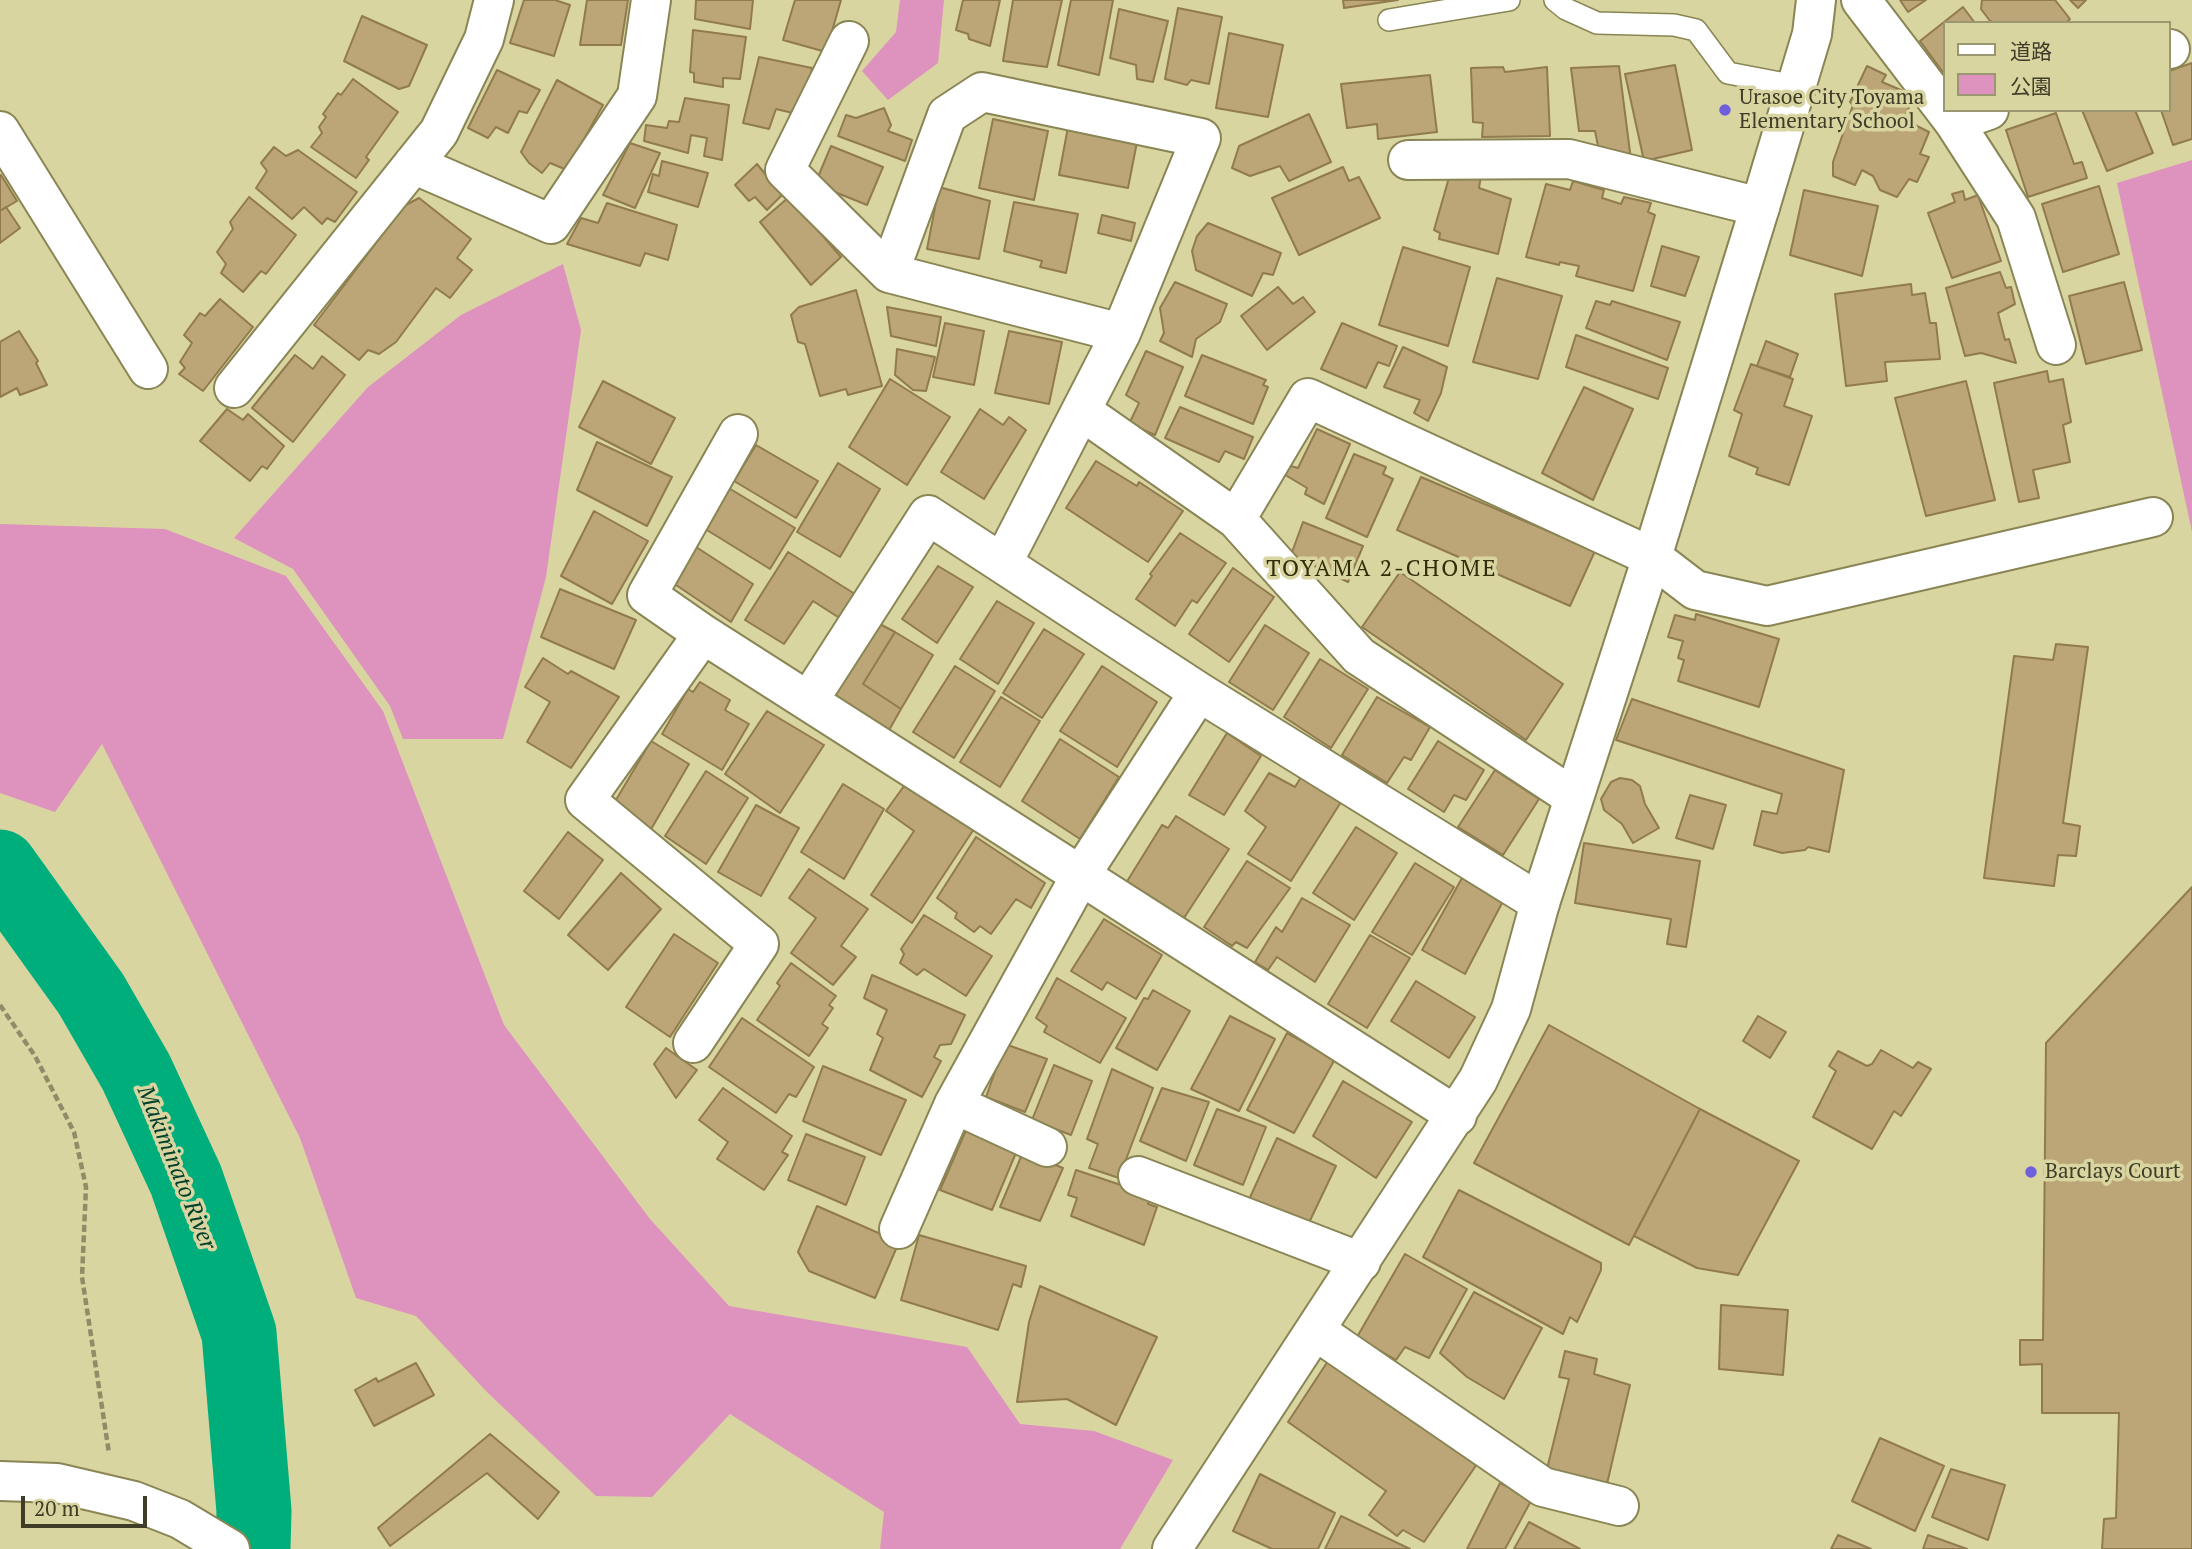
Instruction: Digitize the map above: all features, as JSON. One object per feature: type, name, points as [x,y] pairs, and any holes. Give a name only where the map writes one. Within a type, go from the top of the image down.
[{"type":"street","points":[[234,388],[439,132],[484,38],[494,0]]},
{"type":"street","points":[[413,164],[551,224],[637,96],[650,0]]},
{"type":"street","points":[[1172,1549],[1457,1116],[1496,1046],[1511,1009],[1540,903],[1652,557],[1760,207],[1812,34],[1816,0]]},
{"type":"street","points":[[1861,0],[1944,109]]},
{"type":"street","points":[[849,41],[785,170],[889,273],[1121,332]]},
{"type":"street","points":[[889,273],[947,115],[982,92],[1201,138],[1121,332],[1083,412],[1003,562]]},
{"type":"street","points":[[1946,112],[2016,218],[2056,345]]},
{"type":"street","points":[[1954,122],[1983,112]]},
{"type":"street","points":[[0,131],[148,369]]},
{"type":"street","points":[[1408,160],[1569,159],[1760,207]]},
{"type":"street","points":[[1236,519],[1308,398],[1652,557],[1695,590],[1767,606],[2153,517]]},
{"type":"street","points":[[1083,412],[1236,519],[1359,656],[1573,797]]},
{"type":"street","points":[[738,434],[648,595],[703,634],[1082,873],[1457,1116]]},
{"type":"street","points":[[809,701],[928,515],[1199,692],[1540,903]]},
{"type":"street","points":[[692,1043],[759,944],[585,800],[703,634]]},
{"type":"street","points":[[899,1229],[954,1104],[1082,873],[1199,692]]},
{"type":"street","points":[[954,1104],[1047,1147]]},
{"type":"street","points":[[1138,1176],[1361,1262]]},
{"type":"street","points":[[1316,1331],[1543,1487],[1619,1506]]},
{"type":"street","points":[[0,1481],[57,1483],[116,1496],[180,1519],[230,1549]]},
{"type":"lane","points":[[1389,20],[1509,0]]},
{"type":"lane","points":[[1555,0],[1566,9],[1597,23],[1674,25],[1696,30],[1728,73],[1796,86]]},
{"type":"path","points":[[0,1005],[34,1056],[74,1132],[86,1187],[82,1277],[116,1496]]},
{"type":"green space","points":[[900,0],[944,0],[938,63],[888,100],[862,71],[896,32]]},
{"type":"green space","points":[[2192,160],[2192,532],[2117,183]]},
{"type":"green space","points":[[563,264],[581,330],[546,577],[503,739],[403,739],[390,706],[293,569],[234,538],[368,387],[461,315]]},
{"type":"green space","points":[[0,524],[165,529],[286,576],[383,711],[504,1025],[650,1219],[729,1306],[967,1347],[1020,1424],[1094,1431],[1173,1460],[1120,1549],[880,1549],[884,1512],[730,1414],[652,1497],[596,1496],[487,1392],[416,1316],[356,1298],[300,1138],[102,744],[55,812],[0,793]]},
{"type":"building","points":[[524,0],[555,0],[570,5],[554,56],[510,43]]},
{"type":"building","points":[[587,0],[628,0],[621,45],[580,45]]},
{"type":"building","points":[[696,0],[753,0],[750,29],[695,19]]},
{"type":"building","points":[[795,0],[841,0],[826,52],[783,40]]},
{"type":"building","points":[[963,0],[1000,0],[990,46],[969,39],[968,34],[956,30]]},
{"type":"building","points":[[1013,0],[1062,0],[1047,67],[1003,61]]},
{"type":"building","points":[[1071,0],[1113,0],[1099,75],[1058,65]]},
{"type":"building","points":[[1343,0],[1398,0],[1344,8]]},
{"type":"building","points":[[1900,0],[1926,0],[1908,12]]},
{"type":"building","points":[[1982,0],[2055,0],[2070,19],[1990,21],[1981,9]]},
{"type":"building","points":[[2070,0],[2086,0],[2078,8]]},
{"type":"building","points":[[1963,7],[1974,21],[1945,21]]},
{"type":"building","points":[[1178,8],[1222,17],[1209,84],[1191,80],[1187,85],[1165,79]]},
{"type":"building","points":[[1119,9],[1168,21],[1153,82],[1137,79],[1136,65],[1110,58]]},
{"type":"building","points":[[362,16],[427,45],[409,86],[399,89],[344,61]]},
{"type":"building","points":[[1944,22],[1944,74],[1920,41]]},
{"type":"building","points":[[693,30],[746,37],[740,79],[723,78],[723,87],[694,82],[694,73],[690,72]]},
{"type":"building","points":[[1229,33],[1283,45],[1268,117],[1216,108]]},
{"type":"building","points":[[759,57],[812,68],[805,116],[776,109],[769,129],[743,123]]},
{"type":"building","points":[[2192,63],[2192,139],[2173,145],[2162,112],[2171,112],[2171,70]]},
{"type":"building","points":[[1675,65],[1692,150],[1644,161],[1625,74]]},
{"type":"building","points":[[1619,66],[1631,160],[1599,151],[1595,131],[1579,131],[1571,68]]},
{"type":"building","points":[[1867,66],[1886,75],[1882,82],[1915,96],[1903,119],[1929,132],[1920,154],[1929,157],[1917,182],[1909,179],[1897,197],[1880,190],[1873,176],[1862,170],[1855,185],[1833,176],[1833,162],[1853,105],[1850,102]]},
{"type":"building","points":[[1503,67],[1505,72],[1547,67],[1550,136],[1482,137],[1483,123],[1473,122],[1471,68]]},
{"type":"building","points":[[497,70],[540,90],[527,113],[519,111],[508,133],[496,127],[488,138],[468,128]]},
{"type":"building","points":[[1430,75],[1437,132],[1378,139],[1377,124],[1347,128],[1341,84]]},
{"type":"building","points":[[353,79],[398,112],[366,157],[369,160],[356,178],[311,147],[322,133],[319,127],[326,117],[323,114],[338,93],[341,95]]},
{"type":"building","points":[[557,80],[603,105],[567,170],[550,163],[542,173],[529,163],[521,152]]},
{"type":"building","points":[[685,98],[729,105],[722,160],[704,156],[707,138],[691,135],[688,153],[644,141],[646,125],[667,128],[669,121],[679,122]]},
{"type":"building","points":[[884,108],[891,125],[888,131],[912,140],[905,161],[838,136],[846,115],[856,118]]},
{"type":"building","points":[[2083,112],[2136,112],[2153,153],[2107,171]]},
{"type":"building","points":[[2056,113],[2074,164],[2082,162],[2087,178],[2028,197],[2006,130]]},
{"type":"building","points":[[1309,114],[1331,162],[1289,181],[1280,166],[1250,176],[1232,168],[1239,146]]},
{"type":"building","points":[[993,119],[1048,131],[1034,200],[979,188]]},
{"type":"building","points":[[1068,127],[1137,142],[1128,188],[1059,175]]},
{"type":"building","points":[[630,143],[660,153],[635,208],[603,195]]},
{"type":"building","points":[[831,146],[883,167],[867,205],[815,184]]},
{"type":"building","points":[[274,147],[286,156],[298,150],[357,192],[335,222],[327,218],[322,224],[304,207],[292,219],[256,188],[267,171],[261,163]]},
{"type":"building","points":[[662,161],[708,173],[698,207],[648,192],[653,174],[659,176]]},
{"type":"building","points":[[757,164],[782,195],[767,210],[755,197],[749,201],[735,185]]},
{"type":"building","points":[[1343,167],[1349,181],[1359,177],[1380,218],[1299,255],[1272,198]]},
{"type":"building","points":[[1450,174],[1481,176],[1479,188],[1511,199],[1498,254],[1439,239],[1440,233],[1434,230]]},
{"type":"building","points":[[0,176],[17,201],[0,211]]},
{"type":"building","points":[[1573,181],[1604,190],[1602,198],[1621,204],[1624,197],[1651,203],[1648,212],[1655,215],[1633,291],[1576,276],[1579,266],[1560,262],[1559,265],[1526,257],[1546,184],[1570,190]]},
{"type":"building","points":[[2099,186],[2119,254],[2063,272],[2042,204]]},
{"type":"building","points":[[939,187],[990,201],[979,259],[927,249]]},
{"type":"building","points":[[1804,190],[1878,206],[1862,276],[1790,255]]},
{"type":"building","points":[[1963,191],[1965,200],[1978,195],[2001,261],[1952,278],[1928,213],[1955,202],[1952,194]]},
{"type":"building","points":[[249,197],[296,235],[266,274],[261,271],[243,292],[221,273],[226,264],[217,252],[233,229],[230,222]]},
{"type":"building","points":[[789,197],[841,257],[811,285],[760,222]]},
{"type":"building","points":[[419,198],[471,239],[457,258],[472,270],[450,298],[436,288],[396,342],[379,354],[368,350],[359,360],[314,325],[404,206]]},
{"type":"building","points":[[1014,202],[1078,214],[1066,273],[1040,267],[1042,261],[1004,251]]},
{"type":"building","points":[[607,203],[677,225],[668,260],[645,253],[640,266],[567,244],[581,218],[598,223]]},
{"type":"building","points":[[6,207],[20,228],[0,243],[0,211]]},
{"type":"building","points":[[1102,215],[1135,223],[1131,241],[1098,233]]},
{"type":"building","points":[[1208,223],[1281,253],[1273,275],[1263,273],[1252,296],[1196,270],[1192,251],[1197,236]]},
{"type":"building","points":[[1662,246],[1699,257],[1685,296],[1651,286]]},
{"type":"building","points":[[1403,247],[1470,267],[1448,346],[1379,325]]},
{"type":"building","points":[[2000,272],[2006,288],[2011,287],[2015,304],[1998,313],[2005,340],[2009,339],[2016,363],[1981,353],[1965,356],[1946,288]]},
{"type":"building","points":[[1497,278],[1562,296],[1538,379],[1473,362]]},
{"type":"building","points":[[1175,282],[1227,304],[1220,322],[1196,339],[1192,357],[1160,341],[1164,333],[1160,308]]},
{"type":"building","points":[[2124,282],[2142,350],[2086,364],[2069,296]]},
{"type":"building","points":[[1911,284],[1912,295],[1925,293],[1930,323],[1936,323],[1940,359],[1885,362],[1887,381],[1846,386],[1835,294]]},
{"type":"building","points":[[1278,287],[1293,304],[1303,297],[1315,312],[1267,350],[1241,316]]},
{"type":"building","points":[[856,290],[882,386],[848,395],[846,389],[820,396],[805,344],[798,342],[791,315],[799,307]]},
{"type":"building","points":[[220,299],[253,327],[203,391],[179,374],[185,368],[180,362],[192,343],[184,335],[200,313],[205,316]]},
{"type":"building","points":[[1596,301],[1610,305],[1612,301],[1680,322],[1667,360],[1586,328]]},
{"type":"building","points":[[887,307],[941,317],[936,346],[891,336]]},
{"type":"building","points":[[945,323],[984,331],[974,385],[933,377]]},
{"type":"building","points":[[1342,323],[1397,346],[1389,366],[1378,362],[1366,388],[1321,369]]},
{"type":"building","points":[[19,331],[38,361],[36,363],[47,385],[20,395],[17,388],[0,397],[0,342]]},
{"type":"building","points":[[1009,331],[1062,342],[1049,404],[995,393]]},
{"type":"building","points":[[1576,335],[1668,368],[1658,399],[1566,367]]},
{"type":"building","points":[[1766,341],[1798,354],[1790,377],[1757,366]]},
{"type":"building","points":[[1403,347],[1447,367],[1441,393],[1428,421],[1414,413],[1420,400],[1384,387]]},
{"type":"building","points":[[897,349],[935,357],[926,391],[913,390],[895,375]]},
{"type":"building","points":[[1146,351],[1183,367],[1155,435],[1129,424],[1139,403],[1126,395]]},
{"type":"building","points":[[295,355],[313,369],[322,356],[345,375],[293,442],[252,408]]},
{"type":"building","points":[[1202,355],[1266,380],[1263,385],[1268,387],[1253,424],[1185,396]]},
{"type":"building","points":[[1751,364],[1793,379],[1784,406],[1812,416],[1789,485],[1756,474],[1758,468],[1729,456],[1742,414],[1734,410]]},
{"type":"building","points":[[2047,371],[2049,382],[2063,379],[2071,422],[2063,425],[2070,462],[2033,470],[2039,498],[2019,502],[1994,383]]},
{"type":"building","points":[[890,379],[950,417],[907,485],[849,447]]},
{"type":"building","points":[[603,381],[675,418],[651,464],[579,427]]},
{"type":"building","points":[[1966,381],[1995,500],[1926,516],[1895,398]]},
{"type":"building","points":[[1584,387],[1633,409],[1593,500],[1542,473]]},
{"type":"building","points":[[1180,407],[1253,437],[1244,459],[1225,451],[1219,462],[1165,438]]},
{"type":"building","points":[[227,409],[243,420],[248,414],[284,446],[267,469],[262,466],[250,481],[200,441]]},
{"type":"building","points":[[980,409],[1003,425],[1009,417],[1026,430],[984,499],[941,472]]},
{"type":"building","points":[[1317,429],[1350,444],[1324,504],[1305,494],[1307,488],[1282,473],[1287,465],[1298,468]]},
{"type":"building","points":[[597,442],[672,477],[647,526],[577,490]]},
{"type":"building","points":[[756,445],[818,481],[796,518],[734,481]]},
{"type":"building","points":[[1354,454],[1386,467],[1383,474],[1393,479],[1367,537],[1326,518]]},
{"type":"building","points":[[1096,461],[1137,486],[1139,482],[1183,511],[1148,562],[1066,508]]},
{"type":"building","points":[[838,463],[880,489],[840,557],[797,532]]},
{"type":"building","points":[[1421,477],[1595,551],[1570,606],[1397,530]]},
{"type":"building","points":[[727,487],[795,528],[770,569],[702,527]]},
{"type":"building","points":[[594,511],[648,541],[612,604],[561,576]]},
{"type":"building","points":[[1303,522],[1363,546],[1348,582],[1291,555]]},
{"type":"building","points":[[1180,533],[1226,563],[1197,603],[1192,600],[1175,626],[1136,599],[1152,576],[1150,574]]},
{"type":"building","points":[[693,545],[753,584],[731,622],[670,581]]},
{"type":"building","points":[[788,552],[855,594],[841,619],[813,601],[784,644],[745,620]]},
{"type":"building","points":[[938,566],[973,587],[937,643],[902,619]]},
{"type":"building","points":[[1233,568],[1274,597],[1229,662],[1189,634]]},
{"type":"building","points":[[1400,572],[1563,684],[1526,740],[1362,627]]},
{"type":"building","points":[[560,589],[636,620],[614,669],[541,637]]},
{"type":"building","points":[[997,601],[1034,623],[998,684],[960,659]]},
{"type":"building","points":[[1696,614],[1779,639],[1759,707],[1678,681],[1684,660],[1678,658],[1683,641],[1668,637],[1675,615],[1695,620]]},
{"type":"building","points":[[874,621],[895,632],[863,684],[901,709],[888,732],[834,697],[836,680]]},
{"type":"building","points":[[1265,625],[1309,653],[1273,710],[1229,682]]},
{"type":"building","points":[[1044,629],[1084,654],[1042,718],[1003,693]]},
{"type":"building","points":[[895,632],[933,655],[901,709],[863,684]]},
{"type":"building","points":[[2056,644],[2088,647],[2063,823],[2080,826],[2076,856],[2058,855],[2054,886],[1984,878],[2014,656],[2053,660]]},
{"type":"building","points":[[543,658],[568,674],[571,671],[619,697],[571,768],[527,742],[550,702],[525,687]]},
{"type":"building","points":[[1320,659],[1368,689],[1331,748],[1284,717]]},
{"type":"building","points":[[955,666],[995,691],[954,758],[913,732]]},
{"type":"building","points":[[1102,666],[1157,702],[1117,767],[1060,731]]},
{"type":"building","points":[[700,682],[730,700],[725,710],[749,724],[722,770],[662,734],[688,689],[693,692]]},
{"type":"building","points":[[1001,697],[1040,721],[1000,787],[960,762]]},
{"type":"building","points":[[1377,697],[1430,727],[1411,760],[1404,757],[1387,783],[1342,755]]},
{"type":"building","points":[[1632,699],[1844,770],[1829,852],[1808,847],[1805,850],[1782,853],[1754,845],[1762,811],[1777,814],[1782,794],[1616,740]]},
{"type":"building","points":[[767,711],[824,745],[780,813],[725,774]]},
{"type":"building","points":[[1227,733],[1261,756],[1224,815],[1189,795]]},
{"type":"building","points":[[1060,739],[1119,777],[1080,839],[1022,801]]},
{"type":"building","points":[[651,741],[689,764],[650,831],[610,810]]},
{"type":"building","points":[[1438,741],[1484,770],[1466,800],[1454,795],[1444,812],[1408,789]]},
{"type":"building","points":[[1495,770],[1539,799],[1503,855],[1458,827]]},
{"type":"building","points":[[706,771],[748,798],[706,864],[665,836]]},
{"type":"building","points":[[1269,773],[1295,787],[1301,777],[1341,802],[1291,881],[1248,854],[1266,827],[1245,811]]},
{"type":"building","points":[[1620,778],[1632,780],[1640,786],[1645,804],[1659,828],[1633,843],[1622,824],[1604,810],[1601,799],[1611,782]]},
{"type":"building","points":[[843,784],[884,809],[844,879],[801,852]]},
{"type":"building","points":[[904,786],[974,829],[912,923],[871,895],[914,831],[886,811]]},
{"type":"building","points":[[1690,795],[1726,805],[1713,849],[1676,838]]},
{"type":"building","points":[[756,805],[799,828],[761,896],[718,872]]},
{"type":"building","points":[[1176,816],[1229,849],[1184,918],[1126,883],[1162,825],[1168,828]]},
{"type":"building","points":[[1356,827],[1397,853],[1354,920],[1313,893]]},
{"type":"building","points":[[568,832],[603,860],[559,919],[524,891]]},
{"type":"building","points":[[976,837],[1045,883],[1031,908],[1016,899],[991,934],[980,926],[974,932],[955,918],[957,913],[937,898]]},
{"type":"building","points":[[1584,843],[1700,861],[1686,947],[1667,944],[1671,919],[1575,903]]},
{"type":"building","points":[[1247,861],[1290,888],[1247,948],[1236,942],[1232,946],[1204,927]]},
{"type":"building","points":[[1415,863],[1454,887],[1412,955],[1372,932]]},
{"type":"building","points":[[809,869],[868,909],[841,946],[856,957],[833,985],[791,953],[816,918],[789,898]]},
{"type":"building","points":[[621,873],[661,909],[608,970],[568,935]]},
{"type":"building","points":[[1462,878],[1502,903],[1465,974],[1422,950]]},
{"type":"building","points":[[2192,887],[2192,1549],[2102,1549],[2104,1519],[2116,1518],[2119,1413],[2042,1413],[2042,1364],[2020,1365],[2020,1340],[2043,1340],[2046,1043]]},
{"type":"building","points":[[1302,898],[1350,925],[1315,982],[1277,957],[1268,970],[1255,962],[1276,927],[1282,932]]},
{"type":"building","points":[[924,915],[992,956],[966,996],[924,969],[917,975],[900,963],[904,954],[901,949]]},
{"type":"building","points":[[1104,919],[1162,955],[1136,999],[1107,982],[1102,990],[1071,971]]},
{"type":"building","points":[[674,934],[718,963],[670,1037],[626,1007]]},
{"type":"building","points":[[1370,935],[1410,958],[1367,1028],[1328,1004]]},
{"type":"building","points":[[791,963],[836,996],[829,1005],[833,1008],[822,1024],[828,1028],[809,1056],[757,1020],[780,986],[777,983]]},
{"type":"building","points":[[872,975],[965,1015],[951,1044],[940,1045],[934,1057],[941,1061],[922,1097],[870,1070],[883,1038],[877,1034],[887,1010],[864,998]]},
{"type":"building","points":[[1057,978],[1126,1018],[1100,1063],[1044,1032],[1047,1026],[1036,1018]]},
{"type":"building","points":[[1416,981],[1475,1017],[1449,1058],[1391,1021]]},
{"type":"building","points":[[1153,990],[1190,1011],[1157,1070],[1116,1048],[1144,998],[1148,999]]},
{"type":"building","points":[[1230,1016],[1275,1039],[1239,1111],[1191,1089]]},
{"type":"building","points":[[1758,1016],[1786,1032],[1770,1058],[1743,1041]]},
{"type":"building","points":[[742,1018],[814,1067],[796,1097],[789,1094],[776,1113],[709,1067]]},
{"type":"building","points":[[1549,1025],[1700,1109],[1629,1245],[1474,1163]]},
{"type":"building","points":[[1287,1033],[1335,1059],[1294,1133],[1247,1110]]},
{"type":"building","points":[[1005,1044],[1047,1059],[1025,1112],[986,1097]]},
{"type":"building","points":[[666,1048],[697,1070],[676,1098],[654,1064]]},
{"type":"building","points":[[1881,1050],[1913,1068],[1918,1062],[1931,1069],[1901,1116],[1894,1111],[1872,1149],[1813,1117],[1836,1071],[1829,1066],[1838,1051],[1867,1066],[1872,1064]]},
{"type":"building","points":[[1054,1065],[1092,1081],[1071,1135],[1032,1120]]},
{"type":"building","points":[[823,1066],[906,1100],[881,1155],[803,1121]]},
{"type":"building","points":[[1112,1069],[1153,1088],[1119,1178],[1089,1168],[1098,1144],[1087,1139]]},
{"type":"building","points":[[1343,1081],[1412,1122],[1376,1178],[1313,1136]]},
{"type":"building","points":[[723,1088],[792,1136],[782,1152],[788,1155],[764,1190],[717,1159],[728,1142],[699,1120]]},
{"type":"building","points":[[1162,1088],[1209,1102],[1186,1161],[1140,1141]]},
{"type":"building","points":[[1217,1109],[1266,1127],[1243,1185],[1194,1165]]},
{"type":"building","points":[[1700,1109],[1799,1161],[1738,1275],[1697,1268],[1634,1236]]},
{"type":"building","points":[[967,1128],[1018,1148],[992,1210],[940,1190]]},
{"type":"building","points":[[806,1134],[865,1157],[846,1205],[788,1180]]},
{"type":"building","points":[[1277,1138],[1336,1166],[1306,1229],[1247,1204]]},
{"type":"building","points":[[1023,1152],[1063,1168],[1040,1221],[1000,1207]]},
{"type":"building","points":[[1076,1170],[1151,1195],[1148,1204],[1157,1207],[1144,1245],[1071,1216],[1077,1198],[1068,1195]]},
{"type":"building","points":[[1459,1190],[1601,1263],[1601,1270],[1577,1322],[1570,1317],[1563,1334],[1423,1257]]},
{"type":"building","points":[[817,1206],[899,1242],[875,1298],[809,1271],[798,1252]]},
{"type":"building","points":[[919,1235],[1026,1266],[1021,1287],[1013,1284],[998,1330],[901,1300]]},
{"type":"building","points":[[1405,1254],[1467,1289],[1429,1358],[1405,1347],[1396,1360],[1357,1337]]},
{"type":"building","points":[[1040,1286],[1157,1337],[1116,1425],[1067,1399],[1017,1402],[1029,1322]]},
{"type":"building","points":[[1474,1292],[1542,1328],[1504,1399],[1467,1377],[1440,1353]]},
{"type":"building","points":[[1721,1305],[1788,1310],[1783,1375],[1719,1369]]},
{"type":"building","points":[[1565,1351],[1597,1359],[1594,1374],[1630,1385],[1607,1484],[1547,1469],[1569,1379],[1559,1377]]},
{"type":"building","points":[[1328,1361],[1477,1464],[1424,1542],[1403,1530],[1397,1536],[1369,1515],[1386,1491],[1288,1422]]},
{"type":"building","points":[[416,1363],[434,1395],[374,1426],[355,1390],[376,1378],[378,1382]]},
{"type":"building","points":[[490,1434],[559,1492],[538,1519],[487,1473],[390,1546],[378,1528]]},
{"type":"building","points":[[1880,1438],[1944,1466],[1915,1531],[1852,1501]]},
{"type":"building","points":[[1951,1469],[2005,1485],[1988,1540],[1932,1517]]},
{"type":"building","points":[[1260,1474],[1335,1513],[1318,1549],[1272,1549],[1233,1531]]},
{"type":"building","points":[[1500,1483],[1532,1499],[1505,1549],[1467,1549]]},
{"type":"building","points":[[1341,1516],[1410,1549],[1325,1549]]},
{"type":"building","points":[[1529,1522],[1580,1549],[1514,1549]]},
{"type":"building","points":[[1838,1535],[1871,1549],[1831,1549]]},
{"type":"building","points":[[1928,1535],[1967,1549],[1923,1549]]},
{"type":"waterway","name":"Makiminato River","points":[[0,867],[91,994],[136,1072],[186,1180],[239,1333],[254,1511],[253,1549]]},
{"type":"place","name":"Urasoe City Toyama Elementary School","points":[[1725,110]]},
{"type":"place","name":"Barclays Court","points":[[2031,1172]]},
{"type":"district","name":"TOYAMA 2-CHOME","points":[[1382,569]]}]
